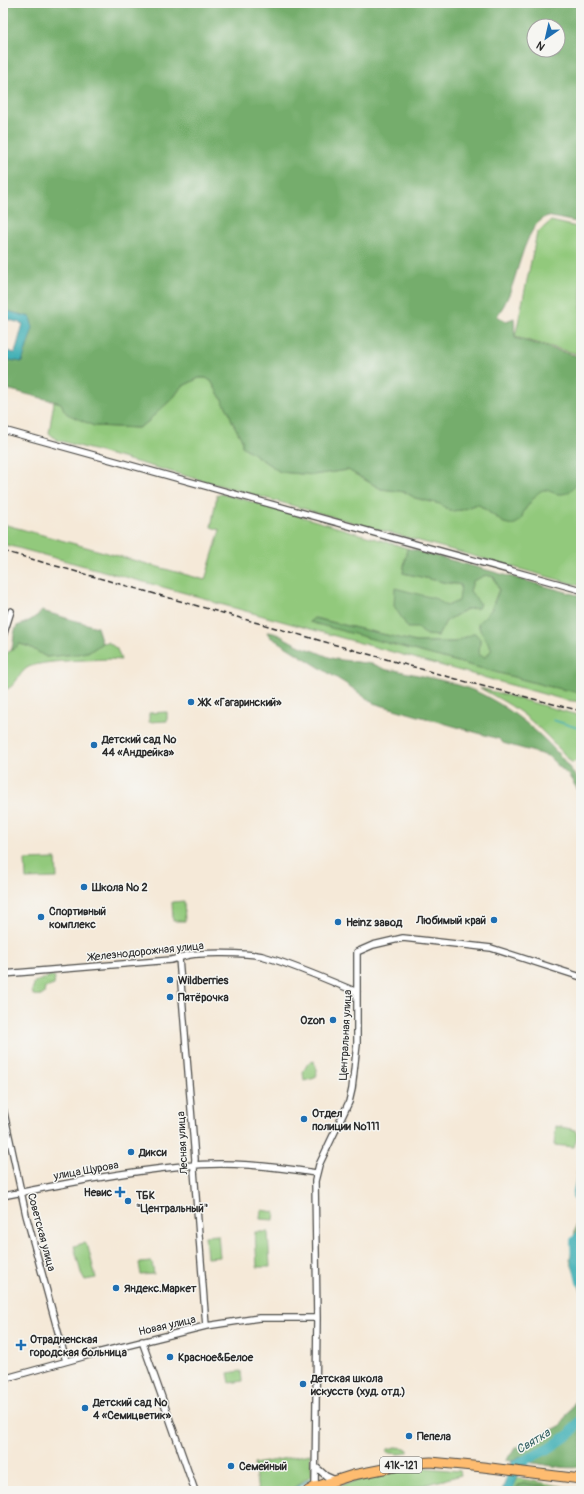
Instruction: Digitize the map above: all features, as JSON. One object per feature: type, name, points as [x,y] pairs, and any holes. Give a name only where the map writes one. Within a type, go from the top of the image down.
[{"type":"main road","name":"41К-121","points":[[312,1489],[353,1475],[414,1463],[431,1462],[581,1479]]},
{"type":"street","points":[[3,430],[581,590]]},
{"type":"street","points":[[3,636],[11,611]]},
{"type":"street","name":"Центральная улица","points":[[312,1489],[316,1467],[317,1318],[314,1203],[316,1173],[351,1096],[357,1044],[358,952],[373,945],[404,938],[491,948],[581,977]]},
{"type":"street","name":"Железнодорожная улица","points":[[3,974],[109,966],[179,958],[199,954],[261,956],[357,992]]},
{"type":"street","name":"Лесная улица","points":[[179,958],[195,1159],[194,1170],[206,1326]]},
{"type":"street","name":"Советская улица","points":[[3,1108],[21,1193],[66,1361]]},
{"type":"street","name":"улица Щурова","points":[[3,1196],[80,1180],[194,1165],[248,1164],[316,1173]]},
{"type":"street","name":"Новая улица","points":[[3,1379],[142,1341],[206,1326],[260,1318],[317,1318]]},
{"type":"street","points":[[142,1341],[195,1491]]},
{"type":"street","points":[[316,1467],[326,1476],[337,1480]]},
{"type":"green space","points":[[3,3],[581,3],[581,223],[547,216],[536,225],[524,248],[509,295],[497,316],[506,321],[514,318],[515,338],[581,357],[581,481],[567,493],[561,494],[548,490],[540,491],[526,509],[522,519],[517,523],[512,525],[504,523],[479,505],[474,505],[462,510],[450,511],[440,504],[415,498],[405,492],[381,489],[348,470],[313,475],[280,472],[242,446],[242,440],[229,412],[211,381],[206,378],[199,378],[181,387],[174,397],[148,422],[138,428],[94,426],[67,414],[61,403],[3,388],[3,359],[22,362],[30,317],[3,310]]},
{"type":"green space","points":[[551,221],[581,228],[581,355],[515,337],[537,233]]},
{"type":"green space","points":[[199,378],[206,378],[211,381],[229,412],[242,440],[242,446],[280,472],[313,475],[348,470],[381,489],[405,492],[415,498],[440,504],[450,511],[462,510],[474,505],[479,505],[504,523],[522,519],[522,514],[538,491],[544,489],[557,493],[569,492],[576,483],[581,481],[581,586],[57,440],[49,433],[54,401],[62,403],[64,410],[94,426],[138,428],[148,422],[174,397],[181,387]]},
{"type":"green space","points":[[221,494],[407,548],[403,573],[461,585],[460,601],[446,606],[437,599],[418,628],[426,635],[438,636],[446,621],[467,609],[478,608],[479,604],[470,591],[473,581],[486,575],[494,577],[499,589],[491,610],[478,623],[480,630],[492,649],[486,657],[479,655],[480,639],[465,637],[455,642],[416,642],[315,618],[310,622],[547,686],[581,693],[581,702],[565,700],[213,602],[207,599],[3,544],[3,524],[205,580],[220,530],[211,527],[217,495]]},
{"type":"green space","points":[[407,548],[581,596],[581,693],[547,686],[309,622],[314,618],[416,642],[455,642],[475,633],[480,639],[479,655],[486,657],[492,649],[480,630],[478,623],[491,610],[499,590],[494,577],[486,575],[473,581],[470,591],[480,604],[478,608],[467,609],[446,621],[438,636],[426,635],[418,628],[408,628],[394,606],[395,588],[437,599],[446,606],[459,601],[461,585],[403,573]]},
{"type":"green space","points":[[42,611],[97,627],[102,643],[91,651],[46,657],[30,647],[20,644],[11,651],[17,626],[31,620]]},
{"type":"green space","points":[[267,632],[275,633],[294,643],[332,658],[372,664],[389,670],[395,670],[466,687],[475,691],[516,715],[542,737],[554,749],[579,780],[581,795],[569,776],[548,756],[503,743],[499,739],[373,703],[348,685],[270,637]]},
{"type":"green space","points":[[108,642],[117,649],[121,660],[110,659],[67,661],[33,665],[24,671],[11,687],[3,690],[3,656],[20,644],[30,647],[46,657],[91,651],[102,643]]},
{"type":"green space","points":[[480,688],[581,716],[581,749],[578,760],[572,763],[548,736],[520,712]]},
{"type":"green space","points":[[167,712],[167,721],[149,722],[149,713]]},
{"type":"green space","points":[[56,859],[57,878],[26,879],[25,860]]},
{"type":"green space","points":[[184,901],[185,921],[173,921],[172,902]]},
{"type":"green space","points":[[51,976],[55,978],[54,985],[45,988],[44,994],[41,996],[33,995],[32,990],[35,982]]},
{"type":"green space","points":[[314,1061],[317,1075],[315,1078],[304,1081],[303,1072],[308,1063]]},
{"type":"green space","points":[[556,1126],[576,1130],[577,1137],[574,1147],[554,1145]]},
{"type":"green space","points":[[581,1145],[581,1291],[570,1260],[579,1208],[574,1194]]},
{"type":"green space","points":[[261,1210],[275,1212],[274,1220],[260,1219]]},
{"type":"green space","points":[[255,1232],[268,1232],[270,1267],[257,1267]]},
{"type":"green space","points":[[218,1235],[220,1257],[207,1258],[205,1236]]},
{"type":"green space","points":[[84,1243],[88,1247],[96,1278],[85,1280],[81,1273],[74,1246]]},
{"type":"green space","points":[[152,1262],[154,1274],[141,1275],[139,1263]]},
{"type":"green space","points":[[241,1371],[242,1381],[230,1383],[228,1373]]},
{"type":"green space","points":[[581,1392],[581,1467],[560,1467],[524,1462],[521,1456],[512,1461],[505,1460],[515,1448],[560,1426]]},
{"type":"green space","points":[[396,1447],[405,1448],[408,1452],[398,1454],[387,1452],[388,1449]]},
{"type":"green space","points":[[310,1454],[312,1475],[289,1491],[258,1491],[254,1464]]},
{"type":"green space","points":[[415,1467],[460,1471],[461,1475],[403,1491],[320,1491],[366,1478]]},
{"type":"green space","points":[[517,1478],[565,1487],[564,1491],[512,1491]]},
{"type":"green space","points":[[525,1483],[547,1486],[550,1491],[515,1491],[518,1485]]},
{"type":"water","points":[[3,310],[30,317],[33,328],[22,362],[3,359],[3,350],[15,353],[23,324],[3,318]]},
{"type":"water","points":[[521,1456],[524,1462],[512,1491],[502,1491],[512,1461]]},
{"type":"waterway","points":[[553,720],[581,729]]},
{"type":"waterway","name":"Святка","points":[[581,1178],[577,1196],[581,1202]]},
{"type":"waterway","name":"Святка","points":[[581,1235],[575,1241],[576,1260],[581,1282]]},
{"type":"waterway","name":"Святка","points":[[508,1491],[513,1471],[521,1462],[548,1449],[570,1434],[581,1419]]},
{"type":"waterway","points":[[291,1491],[312,1478]]},
{"type":"railway","points":[[3,551],[467,682],[581,711]]},
{"type":"place","name":"ЖК «Гагаринский»","points":[[191,702]]},
{"type":"place","name":"Детский сад № 44 «Андрейка»","points":[[94,745]]},
{"type":"place","name":"Школа № 2","points":[[84,887]]},
{"type":"place","name":"Спортивный комплекс","points":[[41,917]]},
{"type":"place","name":"Любимый край","points":[[494,920]]},
{"type":"place","name":"Heinz завод","points":[[338,922]]},
{"type":"place","name":"Wildberries","points":[[170,980]]},
{"type":"place","name":"Пятёрочка","points":[[170,997]]},
{"type":"place","name":"Ozon","points":[[333,1020]]},
{"type":"place","name":"Отдел полиции №111","points":[[304,1119]]},
{"type":"place","name":"Дикси","points":[[131,1152]]},
{"type":"place","name":"Невис","points":[[120,1192]]},
{"type":"place","name":"ТБК \"Центральный\"","points":[[128,1201]]},
{"type":"place","name":"Яндекс.Маркет","points":[[116,1288]]},
{"type":"place","name":"Отрадненская городская больница","points":[[21,1345]]},
{"type":"place","name":"Красное&Белое","points":[[170,1357]]},
{"type":"place","name":"Детская школа искусств (худ. отд.)","points":[[303,1384]]},
{"type":"place","name":"Детский сад № 4 «Семицветик»","points":[[85,1408]]},
{"type":"place","name":"Пепела","points":[[409,1436]]},
{"type":"place","name":"Семейный","points":[[231,1466]]}]
